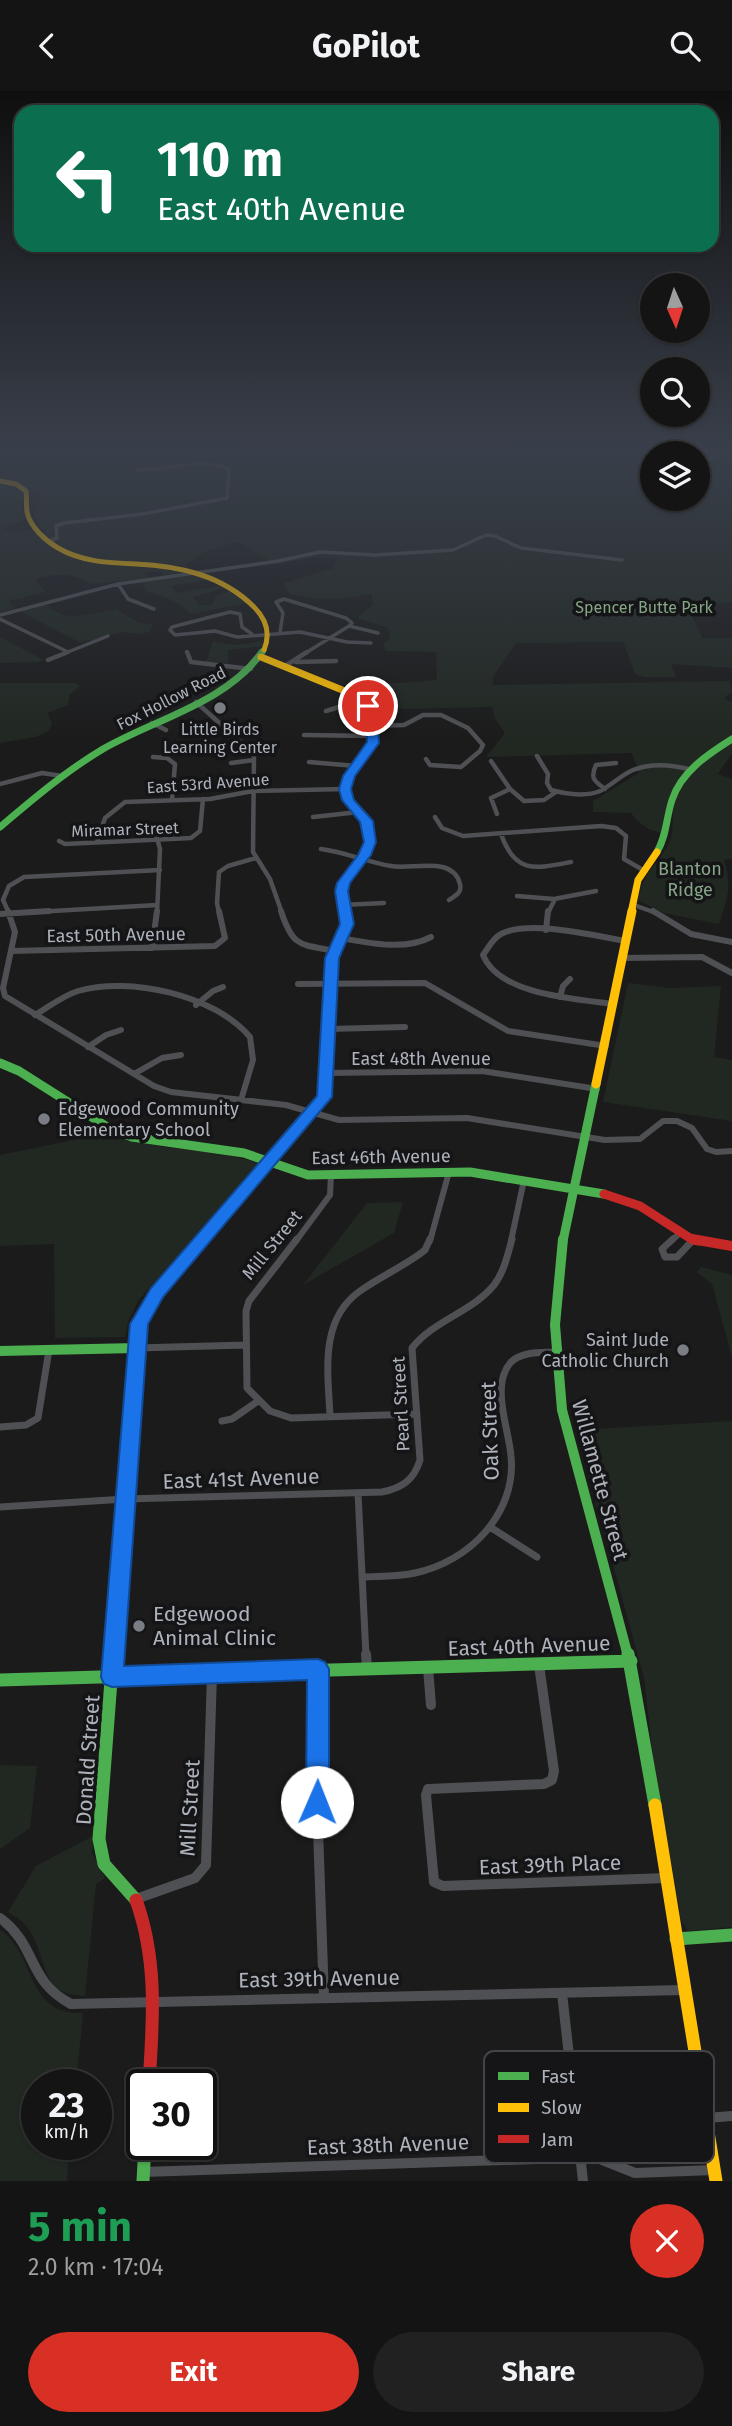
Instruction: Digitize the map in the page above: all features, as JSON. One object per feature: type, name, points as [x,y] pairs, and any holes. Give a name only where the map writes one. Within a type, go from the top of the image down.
[{"type":"street","points":[[55,546],[65,554],[90,561],[172,567],[195,573],[224,585],[252,603],[264,617],[268,632]]},
{"type":"street","points":[[0,617],[118,584],[278,561],[320,552],[366,555],[453,550],[463,546]]},
{"type":"street","points":[[516,546],[622,560]]},
{"type":"street","points":[[118,584],[128,599],[154,609]]},
{"type":"street","points":[[280,632],[282,613],[276,602],[284,599],[346,618],[352,623],[289,664]]},
{"type":"street","points":[[252,634],[242,627],[240,614],[230,612],[170,630],[172,634],[178,635],[220,632],[237,637],[268,632],[310,632],[331,638],[371,643]]},
{"type":"street","points":[[0,617],[66,651]]},
{"type":"street","points":[[349,626],[379,633]]},
{"type":"street","name":"Fox Hollow Road","points":[[0,827],[62,776],[108,746],[230,685],[251,669],[261,657],[268,632]]},
{"type":"street","points":[[48,660],[107,636]]},
{"type":"street","points":[[187,652],[191,662],[251,669]]},
{"type":"street","points":[[261,657],[289,664],[341,689],[362,701],[370,711],[373,731],[371,747],[349,776],[345,789]]},
{"type":"street","points":[[289,664],[336,661]]},
{"type":"street","points":[[326,711],[362,701]]},
{"type":"street","points":[[196,702],[252,750],[254,760],[251,844],[256,859],[271,879],[289,935],[301,944],[335,951]]},
{"type":"street","points":[[304,735],[373,731],[404,725],[424,715],[445,716],[468,728],[483,745],[480,751],[461,767],[429,765],[426,759]]},
{"type":"street","points":[[152,723],[166,730]]},
{"type":"street","name":"Willamette Street","points":[[694,2051],[631,1661],[562,1410],[556,1352],[557,1280],[638,880],[663,845],[668,832],[672,800],[710,751],[732,739]]},
{"type":"street","points":[[537,756],[548,774],[547,783],[556,792],[572,794],[605,789],[641,768],[672,765],[693,770]]},
{"type":"street","points":[[153,757],[167,758],[175,764],[172,800]]},
{"type":"street","points":[[231,763],[254,760]]},
{"type":"street","points":[[491,761],[508,790],[517,797],[532,802],[543,801],[556,792]]},
{"type":"street","points":[[309,762],[356,765]]},
{"type":"street","points":[[605,789],[595,782],[592,774],[596,765],[616,762]]},
{"type":"street","points":[[0,784],[42,773],[62,776]]},
{"type":"street","name":"East 53rd Avenue","points":[[97,842],[102,825],[119,805],[132,801],[202,799],[253,791],[345,789]]},
{"type":"street","name":"Donald Street","points":[[150,2069],[154,2002],[147,1926],[135,1899],[114,1879],[100,1853],[139,1324],[157,1292],[325,1097],[330,982],[335,951],[347,924],[342,905],[344,883],[363,857],[370,836],[366,821],[348,800],[345,789]]},
{"type":"street","points":[[497,814],[491,798],[508,790]]},
{"type":"street","name":"Miramar Street","points":[[60,844],[186,838],[197,834],[201,829],[202,799]]},
{"type":"street","points":[[313,817],[359,812]]},
{"type":"street","points":[[435,817],[440,826],[454,834],[475,836],[601,826],[616,828],[626,836],[624,859],[643,870]]},
{"type":"street","points":[[152,949],[161,853],[158,832],[154,827]]},
{"type":"street","points":[[501,834],[510,857],[517,862],[532,865],[571,862]]},
{"type":"street","points":[[321,849],[397,867],[439,866],[451,869],[458,876],[461,887],[459,893],[449,900]]},
{"type":"street","name":"East 50th Avenue","points":[[10,951],[208,947],[221,942],[225,935],[217,903],[219,872],[228,866],[256,859]]},
{"type":"street","points":[[160,870],[24,877],[9,885],[4,895],[4,906],[15,932],[3,993],[7,999],[166,1091],[290,1106],[339,1120],[478,1118],[614,1141],[643,1138],[656,1124],[673,1121],[692,1128],[700,1144],[708,1151],[732,1151]]},
{"type":"street","points":[[517,896],[539,896],[554,901],[582,891],[596,891]]},
{"type":"street","points":[[546,930],[548,911],[554,901]]},
{"type":"street","points":[[342,905],[384,903]]},
{"type":"street","points":[[0,914],[157,905]]},
{"type":"street","points":[[634,905],[650,907],[667,921],[691,934],[732,942]]},
{"type":"street","points":[[613,1005],[521,988],[494,972],[484,961],[486,950],[500,935],[508,931],[546,930],[626,940]]},
{"type":"street","points":[[341,938],[373,943],[422,942],[431,937]]},
{"type":"street","points":[[622,958],[698,957],[716,963],[731,974]]},
{"type":"street","points":[[560,997],[570,979]]},
{"type":"street","points":[[298,984],[425,983],[508,1031],[606,1046]]},
{"type":"street","points":[[35,1015],[75,992],[88,989],[158,988],[238,1025],[250,1037],[252,1047],[249,1078],[241,1100]]},
{"type":"street","points":[[196,1005],[223,988]]},
{"type":"street","points":[[329,1029],[405,1027]]},
{"type":"street","points":[[88,1047],[106,1035],[121,1030]]},
{"type":"street","points":[[134,1074],[162,1058],[180,1055]]},
{"type":"street","name":"East 46th Avenue","points":[[0,1062],[121,1133],[148,1140],[244,1153],[296,1173],[331,1175],[470,1172],[575,1188],[625,1199],[693,1240],[732,1246]]},
{"type":"street","name":"East 48th Avenue","points":[[327,1073],[482,1071],[597,1089]]},
{"type":"street","points":[[330,1416],[328,1348],[329,1332],[335,1317],[356,1294],[425,1250],[449,1172]]},
{"type":"street","name":"Mill Street","points":[[258,1401],[247,1388],[246,1380],[246,1311],[249,1301],[331,1195],[331,1175]]},
{"type":"street","name":"Pearl Street","points":[[358,1493],[390,1491],[404,1485],[415,1474],[420,1455],[412,1348],[425,1332],[485,1293],[495,1283],[505,1262],[524,1180]]},
{"type":"street","points":[[679,1234],[662,1249],[665,1257],[677,1258],[693,1240]]},
{"type":"street","points":[[0,1351],[246,1345]]},
{"type":"street","points":[[0,1427],[26,1425],[38,1418],[49,1350]]},
{"type":"street","name":"Oak Street","points":[[362,1577],[416,1573],[435,1567],[464,1552],[490,1527],[505,1504],[512,1474],[511,1450],[503,1417],[503,1374],[515,1358],[524,1354],[556,1352]]},
{"type":"street","points":[[222,1421],[232,1419],[258,1401],[279,1416],[417,1414]]},
{"type":"street","points":[[358,1493],[367,1667]]},
{"type":"street","name":"East 41st Avenue","points":[[0,1507],[125,1499],[358,1493]]},
{"type":"street","points":[[490,1527],[537,1557]]},
{"type":"street","name":"East 40th Avenue","points":[[0,1680],[631,1661]]},
{"type":"street","name":"East 39th Place","points":[[538,1663],[554,1771],[552,1780],[544,1784],[428,1790],[426,1795],[433,1878],[436,1884],[443,1886],[666,1878]]},
{"type":"street","name":"East 40th Avenue","points":[[427,1667],[431,1705]]},
{"type":"street","points":[[318,1669],[317,1802],[324,1998]]},
{"type":"street","name":"Mill Street","points":[[135,1899],[195,1878],[206,1865],[212,1672]]},
{"type":"street","name":"East 39th Avenue","points":[[0,1918],[20,1933],[40,1981],[60,2000],[83,2005],[684,1990]]},
{"type":"street","points":[[676,1939],[732,1935]]},
{"type":"street","points":[[562,1993],[568,2051]]},
{"type":"street","points":[[714,2117],[732,2116]]},
{"type":"street","name":"East 38th Avenue","points":[[143,2177],[484,2162]]},
{"type":"street","points":[[581,2163],[583,2181]]},
{"type":"street","name":"East 38th Avenue","points":[[610,2163],[635,2173],[715,2175]]},
{"type":"green space","points":[[0,546],[50,546],[55,551],[81,561],[185,572],[164,575],[161,571],[145,573],[147,578],[91,584],[71,576],[42,577],[35,579],[46,592],[9,601],[14,608],[0,613]]},
{"type":"green space","points":[[59,546],[225,546],[202,554],[185,566],[82,557]]},
{"type":"green space","name":"Spencer Butte Park","points":[[243,546],[732,546],[732,602],[688,607],[702,638],[732,638],[732,668],[671,664],[676,677],[644,677],[635,674],[623,642],[516,643],[493,677],[493,685],[730,681],[732,693],[724,698],[732,702],[732,739],[719,745],[675,792],[668,832],[647,828],[631,813],[593,812],[593,801],[639,773],[632,753],[486,757],[505,733],[495,718],[492,707],[399,709],[392,695],[366,682],[437,680],[436,652],[385,651],[384,643],[390,638],[388,628],[357,618],[373,605],[372,594],[320,599],[289,594],[284,583],[334,568],[337,559],[314,558],[276,564]]},
{"type":"green space","points":[[195,575],[208,580],[171,586],[176,593],[219,586],[223,588],[193,597],[199,605],[212,605],[216,596],[229,591],[247,603],[191,614],[171,600],[147,592],[142,582]]},
{"type":"green space","points":[[46,603],[53,610],[70,616],[116,609],[139,623],[153,624],[149,632],[123,632],[81,643],[19,611]]},
{"type":"green space","points":[[0,637],[44,660],[0,663]]},
{"type":"green space","points":[[264,640],[263,646],[228,650],[228,663],[206,662],[213,641],[238,645]]},
{"type":"green space","points":[[0,683],[77,683],[80,686],[70,694],[68,705],[47,713],[52,723],[49,731],[36,737],[0,743]]},
{"type":"green space","name":"Blanton Ridge","points":[[732,741],[732,753],[718,774],[732,779],[732,859],[724,860],[728,892],[719,924],[664,913],[638,900],[647,874],[671,838],[674,805],[683,785],[697,768]]},
{"type":"green space","points":[[628,983],[670,988],[721,986],[714,1057],[732,1060],[732,1121],[603,1102]]},
{"type":"green space","points":[[109,1133],[145,1144],[221,1154],[258,1163],[138,1301],[128,1322],[125,1337],[55,1338],[54,1244],[0,1246],[0,1155]]},
{"type":"green space","points":[[403,1202],[394,1233],[303,1285],[367,1203]]},
{"type":"green space","points":[[701,1267],[732,1275],[732,1357],[712,1284],[697,1272]]},
{"type":"green space","points":[[732,1421],[732,1927],[688,1931],[681,1920],[653,1757],[644,1678],[576,1430]]},
{"type":"green space","points":[[0,1765],[37,1766],[30,1828],[0,1849]]},
{"type":"green space","points":[[93,1836],[92,1853],[105,1878],[96,1884],[85,1996],[70,1994],[52,1982],[29,1930],[8,1912],[36,1866]]},
{"type":"green space","points":[[0,1930],[20,1952],[40,1994],[50,2004],[64,2011],[83,2013],[77,2069],[21,2069],[21,2160],[69,2160],[67,2181],[0,2181]]},
{"type":"traffic: fast","points":[[0,827],[50,786],[102,750],[191,706],[236,680],[253,665],[264,650]]},
{"type":"traffic: fast","points":[[657,852],[665,837],[669,811],[677,788],[702,760],[732,739]]},
{"type":"traffic: fast","points":[[136,1900],[104,1864],[99,1839],[139,1324],[157,1292],[325,1097],[329,1023]]},
{"type":"traffic: fast","points":[[0,1063],[19,1071],[109,1128],[132,1137],[244,1153],[308,1175],[470,1172],[604,1194]]},
{"type":"traffic: fast","points":[[596,1084],[567,1217],[559,1270],[555,1325],[557,1368],[562,1410],[633,1673],[655,1805]]},
{"type":"traffic: fast","points":[[0,1351],[136,1348]]},
{"type":"traffic: fast","points":[[0,1680],[631,1661]]},
{"type":"traffic: fast","points":[[676,1939],[732,1935]]},
{"type":"traffic: fast","points":[[143,2181],[144,2160]]},
{"type":"traffic: slow","points":[[55,546],[77,557],[170,567],[218,581],[233,589],[258,611],[268,634],[264,650]]},
{"type":"traffic: slow","points":[[261,657],[357,696],[370,712],[374,727],[372,740],[350,777],[347,789],[350,803]]},
{"type":"traffic: slow","points":[[596,1084],[638,880],[657,852]]},
{"type":"traffic: slow","points":[[655,1805],[695,2051]]},
{"type":"traffic: slow","points":[[713,2163],[716,2181]]},
{"type":"traffic: jam","points":[[329,1023],[332,958],[347,924],[341,892],[343,882],[364,855],[370,842],[366,821],[350,803]]},
{"type":"traffic: jam","points":[[604,1194],[640,1206],[693,1240],[732,1246]]},
{"type":"traffic: jam","points":[[136,1900],[144,1922],[152,1968],[150,2069]]},
{"type":"place","name":"Little Birds Learning Center","points":[[220,708]]},
{"type":"place","name":"Edgewood Community Elementary School","points":[[44,1119]]},
{"type":"place","name":"Saint Jude Catholic Church","points":[[683,1350]]},
{"type":"place","name":"Edgewood Animal Clinic","points":[[139,1626]]},
{"type":"route","points":[[317,1802],[318,1669],[112,1677],[139,1324],[145,1309],[157,1292],[325,1097],[332,958],[347,924],[341,891],[348,875],[367,851],[370,842],[366,821],[348,800],[345,789],[349,776],[373,743],[372,715],[368,706]]}]
